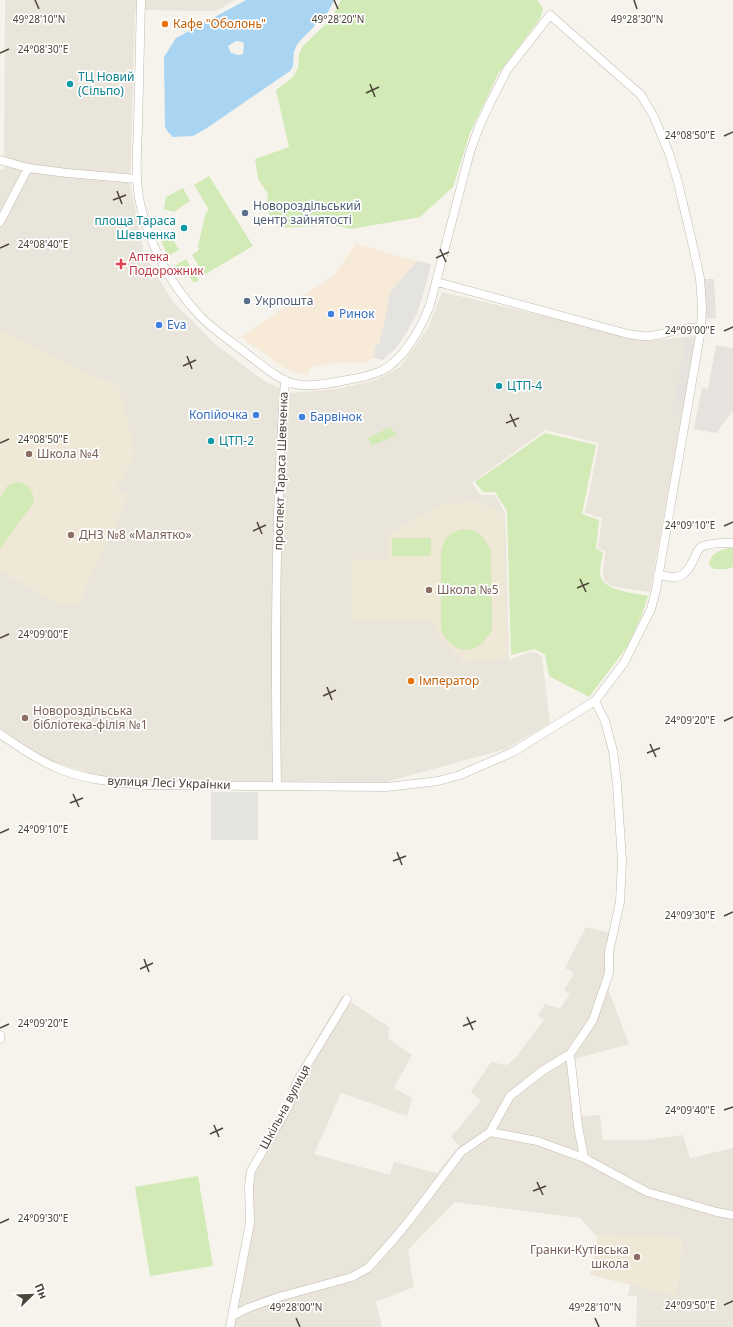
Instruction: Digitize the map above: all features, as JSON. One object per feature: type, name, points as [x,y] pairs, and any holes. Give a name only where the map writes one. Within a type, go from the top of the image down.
[{"type":"street","name":"проспект Тараса Шевченка","points":[[141,0],[137,179],[140,206],[146,223],[166,271],[178,290],[202,318],[219,333],[269,371],[285,380],[279,458],[276,663],[277,786]]},
{"type":"street","points":[[232,1316],[248,1308],[279,1297],[352,1277],[368,1268],[412,1217],[461,1152],[490,1132],[510,1096],[542,1071],[570,1054],[593,1020],[609,973],[609,952],[620,902],[622,861],[617,784],[613,752],[606,721],[595,701],[624,663],[651,609],[656,590],[670,512],[701,329],[702,307],[700,278],[677,179],[669,153],[654,117],[641,95],[550,15],[507,70],[479,127],[470,152],[436,282],[424,319],[401,354],[391,365],[366,376],[333,382],[297,384],[285,380]]},
{"type":"street","points":[[0,160],[28,168],[74,174],[137,179]]},
{"type":"street","points":[[0,222],[28,168]]},
{"type":"street","points":[[436,282],[628,334],[649,336],[677,329],[693,327],[701,329]]},
{"type":"street","points":[[658,575],[674,578],[680,576],[688,571],[698,550],[701,547],[710,544],[733,543]]},
{"type":"street","name":"вулиця Лесі Українки","points":[[0,734],[25,751],[56,768],[98,780],[145,784],[388,787],[438,781],[460,775],[513,752],[595,701]]},
{"type":"street","name":"Шкільна вулиця","points":[[230,1327],[250,1223],[249,1186],[251,1171],[288,1107],[298,1080],[347,999]]},
{"type":"street","points":[[570,1054],[578,1126],[584,1158]]},
{"type":"street","points":[[490,1132],[537,1142],[584,1158],[647,1192],[717,1212],[733,1214]]},
{"type":"shaded area","points":[[5,0],[236,0],[216,11],[135,10],[130,183],[144,254],[173,302],[214,343],[264,381],[292,393],[337,389],[376,380],[400,367],[428,328],[442,292],[649,341],[696,336],[650,592],[611,586],[605,581],[603,574],[605,551],[598,549],[602,518],[585,513],[599,443],[545,430],[472,483],[480,495],[495,495],[505,513],[509,660],[529,652],[537,653],[542,657],[550,723],[506,749],[386,782],[155,781],[112,779],[51,762],[0,729],[0,169],[4,169]]},
{"type":"shaded area","name":"Ринок","points":[[356,244],[417,261],[391,291],[379,344],[376,344],[373,358],[370,359],[369,363],[335,363],[310,367],[308,375],[296,373],[283,367],[242,336],[334,275]]},
{"type":"shaded area","points":[[417,261],[431,264],[418,311],[407,332],[396,348],[383,360],[373,358],[376,344],[379,344],[391,291]]},
{"type":"shaded area","points":[[704,279],[714,279],[716,318],[706,319]]},
{"type":"shaded area","points":[[0,329],[78,369],[119,386],[135,453],[116,489],[128,496],[79,603],[63,606],[0,571]]},
{"type":"shaded area","points":[[686,337],[695,339],[682,411],[673,410]]},
{"type":"shaded area","points":[[716,345],[733,348],[733,411],[716,433],[694,429],[702,388],[708,389]]},
{"type":"shaded area","name":"Школа №5","points":[[477,502],[503,514],[507,658],[464,662],[441,639],[432,621],[352,621],[352,559],[388,559],[389,534],[446,503]]},
{"type":"shaded area","points":[[211,792],[258,792],[258,840],[211,840]]},
{"type":"shaded area","points":[[586,927],[616,934],[612,954],[613,970],[608,989],[629,1044],[575,1059],[581,1116],[600,1115],[603,1140],[647,1140],[683,1135],[690,1158],[733,1148],[733,1327],[636,1327],[637,1296],[628,1296],[638,1243],[600,1240],[580,1218],[455,1202],[408,1250],[414,1287],[376,1302],[382,1327],[225,1327],[246,1227],[245,1174],[284,1106],[291,1083],[342,996],[389,1027],[388,1038],[412,1055],[394,1088],[412,1098],[407,1116],[341,1093],[314,1154],[390,1175],[394,1162],[437,1173],[459,1146],[451,1137],[481,1101],[471,1092],[491,1062],[507,1065],[515,1058],[544,1020],[538,1016],[545,1004],[560,1009],[570,994],[564,990],[574,973],[565,968]]},
{"type":"shaded area","name":"Гранки-Кутівська школа","points":[[598,1234],[683,1238],[677,1296],[590,1275]]},
{"type":"green space","points":[[341,0],[537,0],[543,9],[540,19],[498,74],[470,133],[453,187],[420,217],[351,229],[333,225],[279,228],[266,209],[268,194],[258,179],[255,159],[289,147],[276,90],[293,77],[298,68],[299,54],[303,46],[332,18]]},
{"type":"green space","points":[[209,176],[253,246],[204,275],[192,255],[199,250],[198,246],[206,212],[209,210],[194,185]]},
{"type":"green space","points":[[183,188],[190,201],[174,212],[164,209],[166,197]]},
{"type":"green space","points":[[161,230],[170,234],[179,250],[168,256],[158,234]]},
{"type":"green space","points":[[186,259],[199,280],[194,283],[185,271],[176,269],[174,266]]},
{"type":"green space","points":[[390,427],[397,435],[372,446],[368,438]]},
{"type":"green space","points":[[545,433],[596,445],[582,514],[599,520],[596,549],[603,552],[600,574],[602,580],[612,588],[648,596],[642,615],[627,647],[589,697],[549,676],[545,654],[534,649],[511,655],[507,511],[495,492],[483,492],[475,482]]},
{"type":"green space","points":[[17,482],[28,486],[33,495],[33,503],[0,549],[0,497],[8,485]]},
{"type":"green space","points":[[464,529],[478,533],[487,542],[491,551],[492,629],[487,638],[481,644],[466,650],[459,649],[452,645],[446,639],[441,630],[442,547],[448,536],[455,531]]},
{"type":"green space","points":[[392,538],[431,538],[431,556],[392,556]]},
{"type":"green space","points":[[729,548],[733,548],[733,567],[727,569],[714,569],[709,565],[713,555]]},
{"type":"green space","points":[[198,1176],[213,1266],[150,1276],[135,1187]]},
{"type":"water","points":[[246,0],[334,0],[328,12],[298,43],[294,51],[293,66],[290,71],[193,136],[173,137],[165,127],[164,57],[176,38]],"holes":[[[236,41],[244,43],[243,54],[238,55],[231,53],[228,46]]]},
{"type":"place","name":"Кафе \"Оболонь\"","points":[[165,24]]},
{"type":"place","name":"ТЦ Новий (Сільпо)","points":[[70,84]]},
{"type":"place","name":"Новороздільський центр зайнятості","points":[[245,213]]},
{"type":"place","name":"площа Тараса Шевченка","points":[[184,228]]},
{"type":"place","name":"Аптека Подорожник","points":[[121,264]]},
{"type":"place","name":"Укрпошта","points":[[247,301]]},
{"type":"place","name":"Ринок","points":[[331,314]]},
{"type":"place","name":"Eva","points":[[159,325]]},
{"type":"place","name":"ЦТП-4","points":[[499,386]]},
{"type":"place","name":"Копійочка","points":[[256,415]]},
{"type":"place","name":"Барвінок","points":[[302,417]]},
{"type":"place","name":"ЦТП-2","points":[[211,441]]},
{"type":"place","name":"Школа №4","points":[[29,454]]},
{"type":"place","name":"ДНЗ №8 «Малятко»","points":[[71,535]]},
{"type":"place","name":"Школа №5","points":[[429,590]]},
{"type":"place","name":"Імператор","points":[[411,681]]},
{"type":"place","name":"Новороздільська бібліотека-філія №1","points":[[25,718]]},
{"type":"place","name":"Гранки-Кутівська школа","points":[[637,1257]]}]
